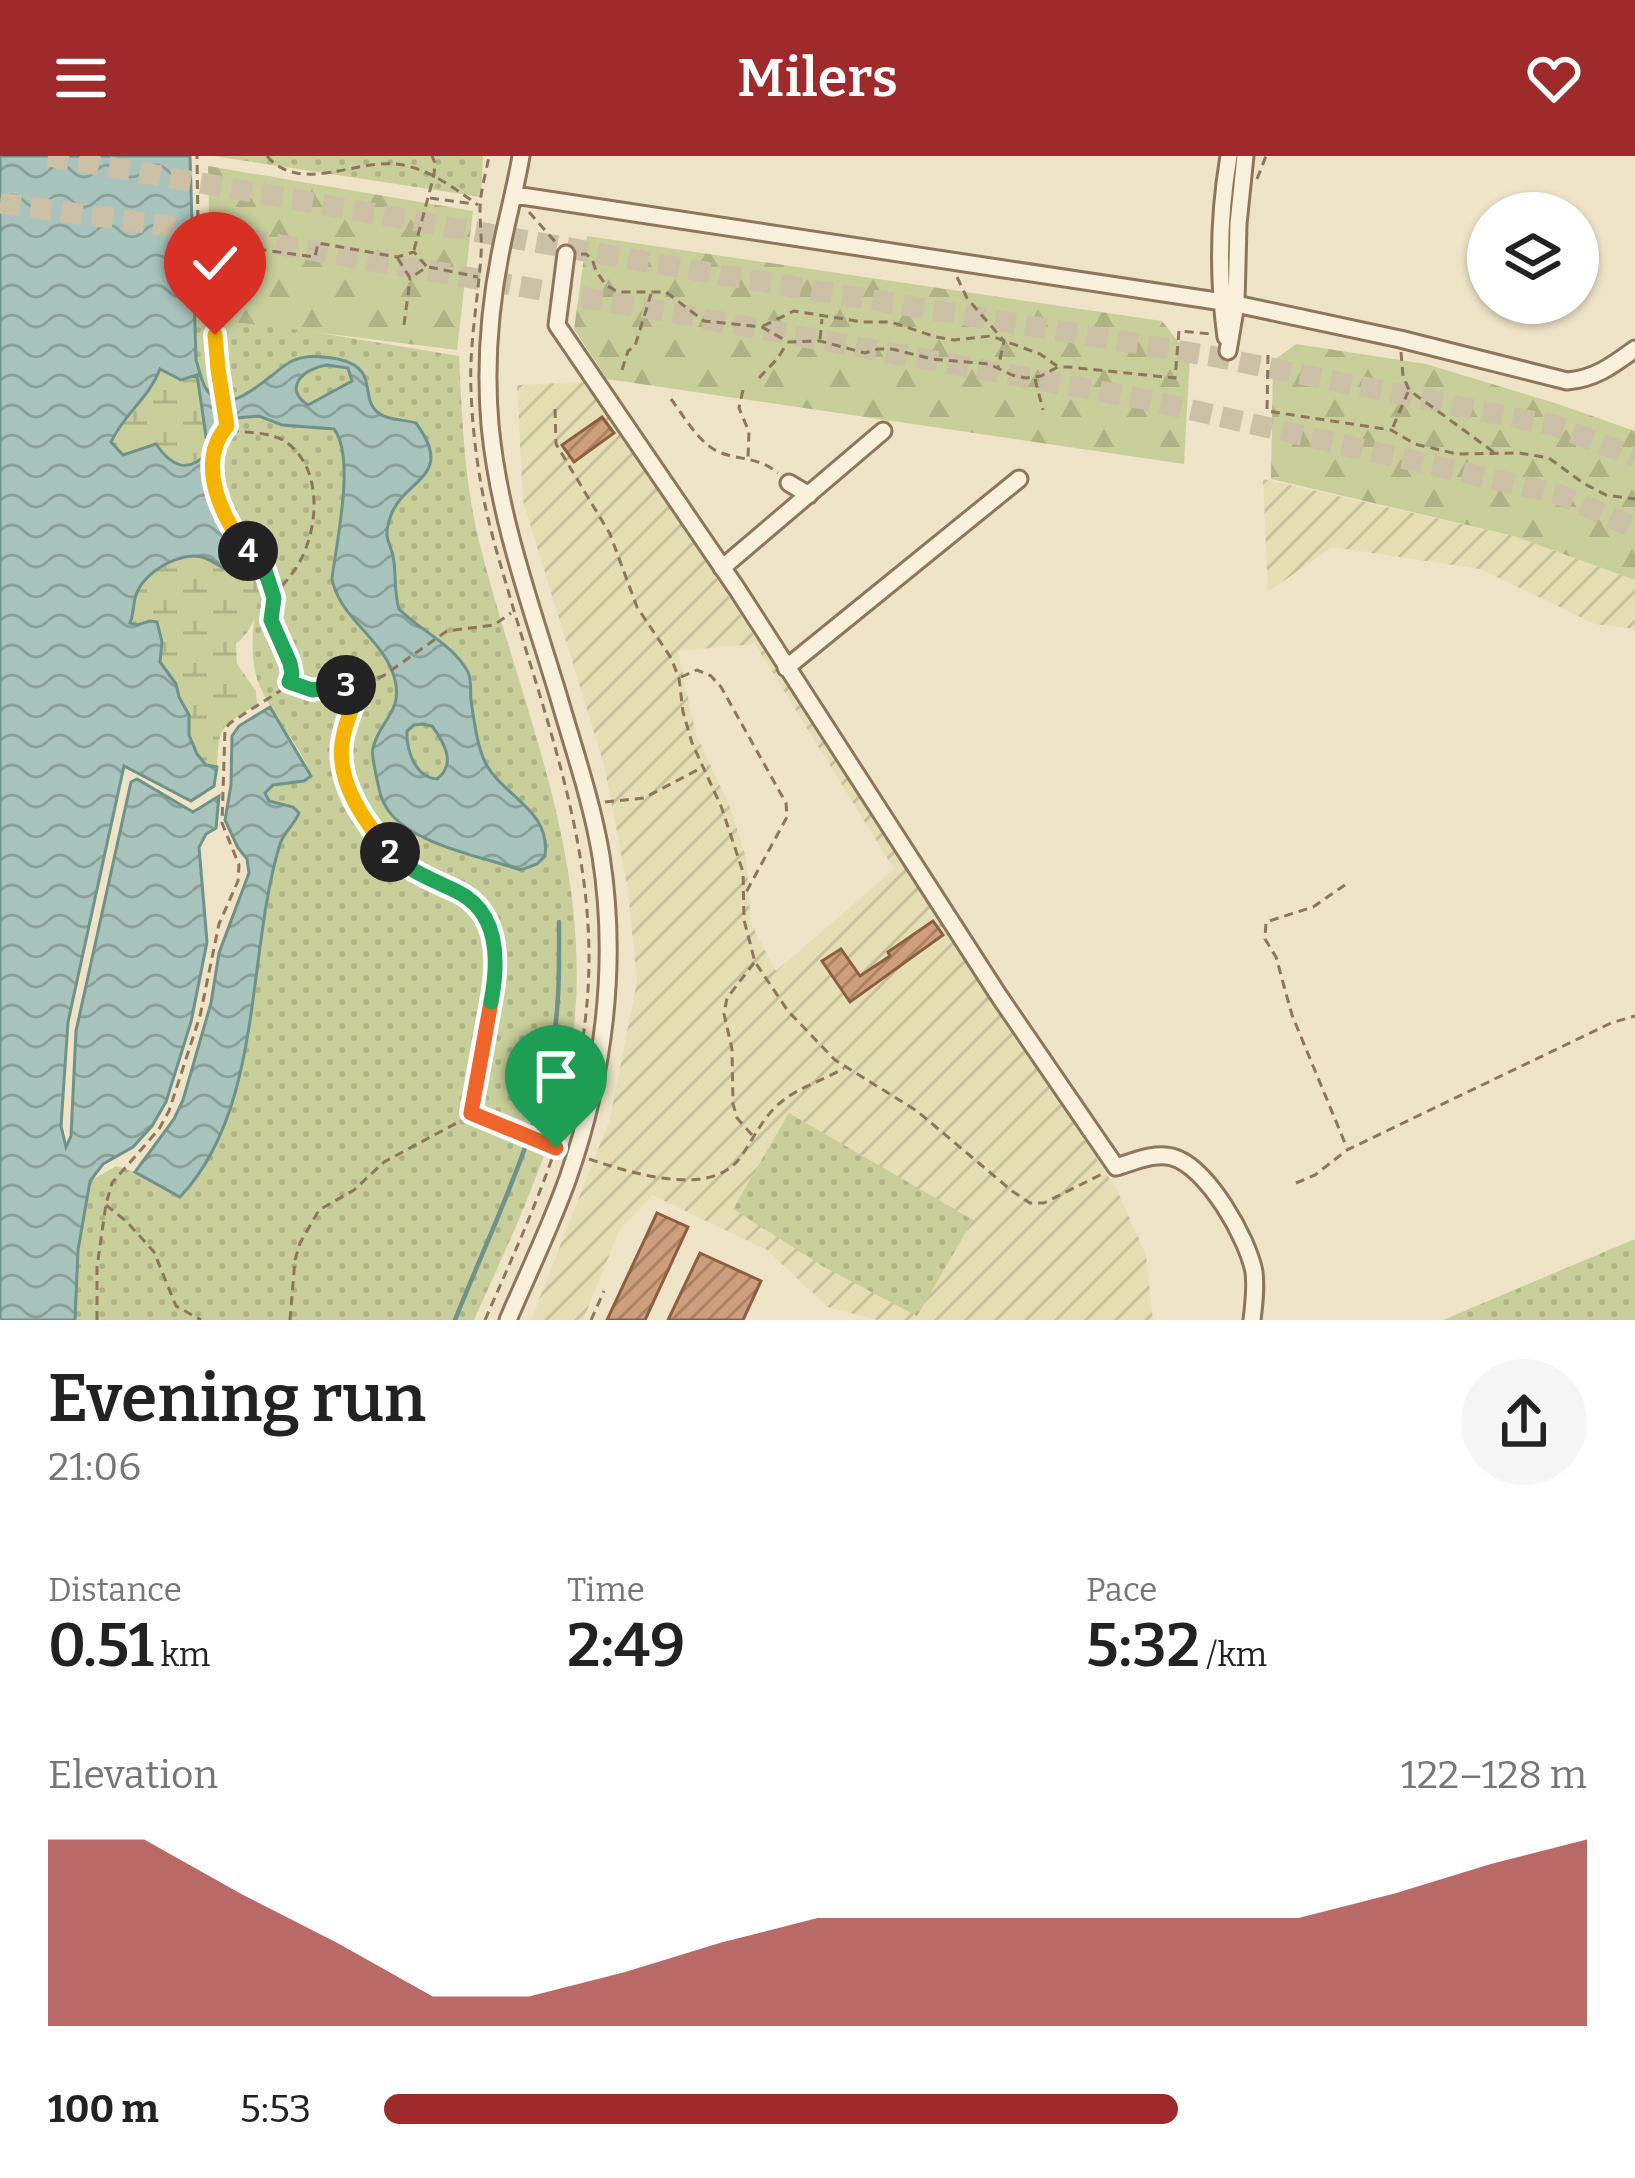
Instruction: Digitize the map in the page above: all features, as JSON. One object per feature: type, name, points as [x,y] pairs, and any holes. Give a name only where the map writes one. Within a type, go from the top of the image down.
[{"type":"street","points":[[508,1320],[575,1154],[598,1069],[608,959],[606,899],[590,804],[512,546],[490,427],[490,345],[502,244],[521,156]]},
{"type":"street","points":[[1229,156],[1222,223],[1229,303]]},
{"type":"street","points":[[1226,335],[1228,351],[1245,156]]},
{"type":"street","points":[[515,194],[1229,303],[1567,381],[1586,380],[1635,349]]},
{"type":"street","points":[[566,254],[557,326],[1116,1167],[1151,1156],[1170,1156],[1199,1174],[1225,1207],[1253,1267],[1252,1320]]},
{"type":"street","points":[[722,568],[883,431]]},
{"type":"street","points":[[786,668],[1018,479]]},
{"type":"street","points":[[789,483],[809,495]]},
{"type":"path","points":[[198,156],[199,302],[215,335],[226,423],[231,430],[285,441],[302,459],[312,483],[308,545],[274,598]]},
{"type":"path","points":[[267,156],[279,167],[327,174],[402,164],[434,175],[479,205]]},
{"type":"path","points":[[414,251],[434,175],[432,156]]},
{"type":"path","points":[[485,1320],[549,1174],[578,1066],[589,958],[587,901],[571,808],[482,491],[471,389],[482,252],[479,205],[489,156]]},
{"type":"path","points":[[1255,189],[1266,156]]},
{"type":"path","points":[[515,194],[566,254],[586,254],[606,284],[618,292],[666,292],[704,321],[762,327],[788,342],[820,341],[865,352],[892,349],[932,359],[989,364],[1012,375],[1034,377],[1058,367],[1175,377],[1179,332],[1226,335]]},
{"type":"path","points":[[428,197],[479,205]]},
{"type":"path","points":[[196,241],[315,257],[318,243],[398,257],[414,251]]},
{"type":"path","points":[[414,251],[427,267],[478,277]]},
{"type":"path","points":[[398,257],[410,278],[404,325]]},
{"type":"path","points":[[956,263],[958,282],[967,298],[1004,341]]},
{"type":"path","points":[[410,278],[427,267]]},
{"type":"path","points":[[622,370],[652,292]]},
{"type":"path","points":[[762,327],[794,310],[891,322],[936,338],[991,336],[1040,354],[1058,367]]},
{"type":"path","points":[[820,341],[823,315]]},
{"type":"path","points":[[1400,339],[1408,390],[1496,454]]},
{"type":"path","points":[[998,368],[1004,341]]},
{"type":"path","points":[[759,378],[788,342]]},
{"type":"path","points":[[1268,355],[1267,411],[1391,430],[1415,444],[1457,454],[1519,453],[1550,458],[1606,495],[1635,500]]},
{"type":"path","points":[[1034,377],[1043,410]]},
{"type":"path","points":[[743,390],[739,407],[749,432],[748,458]]},
{"type":"path","points":[[1391,430],[1408,390]]},
{"type":"path","points":[[670,399],[718,452],[769,465],[789,483]]},
{"type":"path","points":[[556,409],[556,444],[610,535],[637,608],[679,678],[683,712],[743,872],[744,920],[755,962],[788,1011],[835,1060],[917,1112],[1030,1203],[1044,1203],[1116,1167]]},
{"type":"path","points":[[97,1320],[97,1267],[106,1204],[116,1178],[169,1112],[184,1071],[219,924],[238,881],[238,865],[222,823],[225,729],[270,698],[292,674],[271,620],[274,598],[263,564],[251,556],[219,506],[213,474],[218,436],[226,423]]},
{"type":"path","points":[[289,682],[312,690],[383,676],[447,631],[494,625],[514,611]]},
{"type":"path","points":[[679,678],[697,670],[721,687],[787,803],[787,817],[742,898]]},
{"type":"path","points":[[290,1320],[295,1260],[319,1210],[354,1190],[384,1162],[471,1113],[496,972],[492,932],[474,903],[408,869],[368,826],[354,801],[341,743],[363,682]]},
{"type":"path","points":[[590,804],[644,798],[703,767]]},
{"type":"path","points":[[1345,884],[1313,907],[1266,922],[1265,939],[1276,957],[1292,1015],[1347,1150]]},
{"type":"path","points":[[752,1136],[736,1118],[724,1014],[728,998],[755,962]]},
{"type":"path","points":[[1296,1183],[1315,1175],[1347,1150],[1611,1023],[1635,1016]]},
{"type":"path","points":[[575,1154],[627,1172],[704,1179],[728,1170],[759,1123],[788,1096],[845,1067]]},
{"type":"path","points":[[471,1113],[556,1148]]},
{"type":"path","points":[[106,1204],[154,1252],[176,1306],[200,1320]]},
{"type":"path","points":[[591,1320],[604,1291]]},
{"type":"shaded area","points":[[588,382],[1117,1190],[1146,1255],[1153,1320],[877,1320],[828,1307],[767,1250],[652,1195],[619,1231],[583,1320],[531,1320],[610,1119],[637,982],[628,890],[604,765],[523,501],[517,385]],"holes":[[[755,644],[894,869],[776,971],[751,924],[746,857],[730,807],[696,735],[678,651]]]},
{"type":"shaded area","points":[[1263,479],[1514,536],[1635,580],[1635,629],[1595,624],[1480,569],[1332,547],[1268,592]]},
{"type":"green space","points":[[213,156],[483,156],[481,197]]},
{"type":"green space","points":[[208,166],[473,211],[457,350],[211,319]]},
{"type":"green space","points":[[587,236],[1162,321],[1190,357],[1184,464],[607,379],[574,329]]},
{"type":"green space","points":[[194,312],[459,356],[473,515],[552,796],[575,927],[576,994],[562,1096],[529,1194],[474,1320],[75,1320],[78,1250],[90,1181],[116,1166],[180,1197],[240,1073],[270,884],[282,837],[295,823],[292,807],[268,801],[265,793],[272,785],[304,781],[311,775],[257,679],[253,634],[260,572],[237,555],[217,517]]},
{"type":"green space","points":[[1296,344],[1426,364],[1635,431],[1635,580],[1514,536],[1271,479],[1273,361]]},
{"type":"green space","points":[[160,368],[173,377],[197,374],[208,453],[200,459],[175,462],[139,448],[123,455],[110,442]]},
{"type":"green space","points":[[185,554],[239,574],[246,563],[260,572],[253,620],[236,644],[237,664],[256,691],[257,704],[221,733],[217,767],[206,765],[189,735],[189,714],[160,661],[157,622],[130,623],[140,587]]},
{"type":"green space","points":[[789,1113],[973,1220],[917,1316],[824,1267],[733,1209]]},
{"type":"green space","points":[[1635,1239],[1635,1320],[1443,1320]]},
{"type":"water","points":[[0,156],[190,156],[196,360],[205,387],[214,397],[237,399],[292,361],[309,356],[332,358],[360,370],[373,408],[380,414],[416,423],[427,442],[429,467],[396,505],[387,532],[399,609],[454,653],[468,672],[483,757],[494,776],[534,815],[545,840],[545,856],[521,870],[449,848],[413,832],[383,802],[373,751],[397,691],[390,666],[344,606],[332,579],[344,480],[344,460],[334,429],[282,425],[259,416],[226,419],[207,443],[197,375],[181,380],[160,369],[111,442],[123,455],[156,444],[180,465],[193,464],[208,453],[221,527],[246,563],[239,575],[205,558],[175,560],[147,578],[136,595],[130,623],[157,622],[160,662],[189,715],[189,735],[206,765],[217,767],[214,786],[191,801],[124,766],[68,1022],[61,1126],[66,1147],[71,1136],[76,1031],[131,782],[137,779],[193,812],[219,796],[216,828],[199,847],[207,942],[191,1022],[166,1102],[133,1147],[103,1164],[90,1181],[78,1250],[75,1320],[0,1320]],"holes":[[[327,365],[348,368],[352,381],[308,405],[297,392],[299,380]],[[423,724],[432,726],[446,753],[446,767],[437,779],[418,769],[408,747],[407,731]]]},
{"type":"water","points":[[270,707],[311,776],[273,785],[265,793],[269,801],[299,813],[280,844],[269,887],[240,1075],[207,1161],[180,1197],[135,1172],[183,1100],[211,1003],[219,953],[249,873],[247,859],[225,820],[232,736],[239,726]]},
{"type":"building","points":[[602,417],[614,433],[574,462],[562,445]]},
{"type":"building","points":[[933,921],[943,935],[850,1002],[822,961],[841,949],[860,976]]},
{"type":"building","points":[[657,1213],[688,1227],[645,1320],[607,1320]]},
{"type":"building","points":[[700,1253],[761,1281],[743,1320],[668,1320]]},
{"type":"waterway","points":[[455,1320],[511,1184],[546,1078],[557,1012],[559,922]]},
{"type":"tunnel","points":[[48,156],[1211,356],[1556,426],[1635,457]]},
{"type":"tunnel","points":[[0,203],[182,228],[1148,400],[1558,494],[1635,528]]},
{"type":"route","points":[[215,335],[227,426],[218,436],[215,452],[213,474],[219,506],[251,556],[263,564],[274,598],[271,620],[290,663],[289,682],[312,690],[363,682],[341,743],[354,801],[391,854],[408,869],[474,903],[492,932],[496,972],[471,1113],[556,1148]]}]
